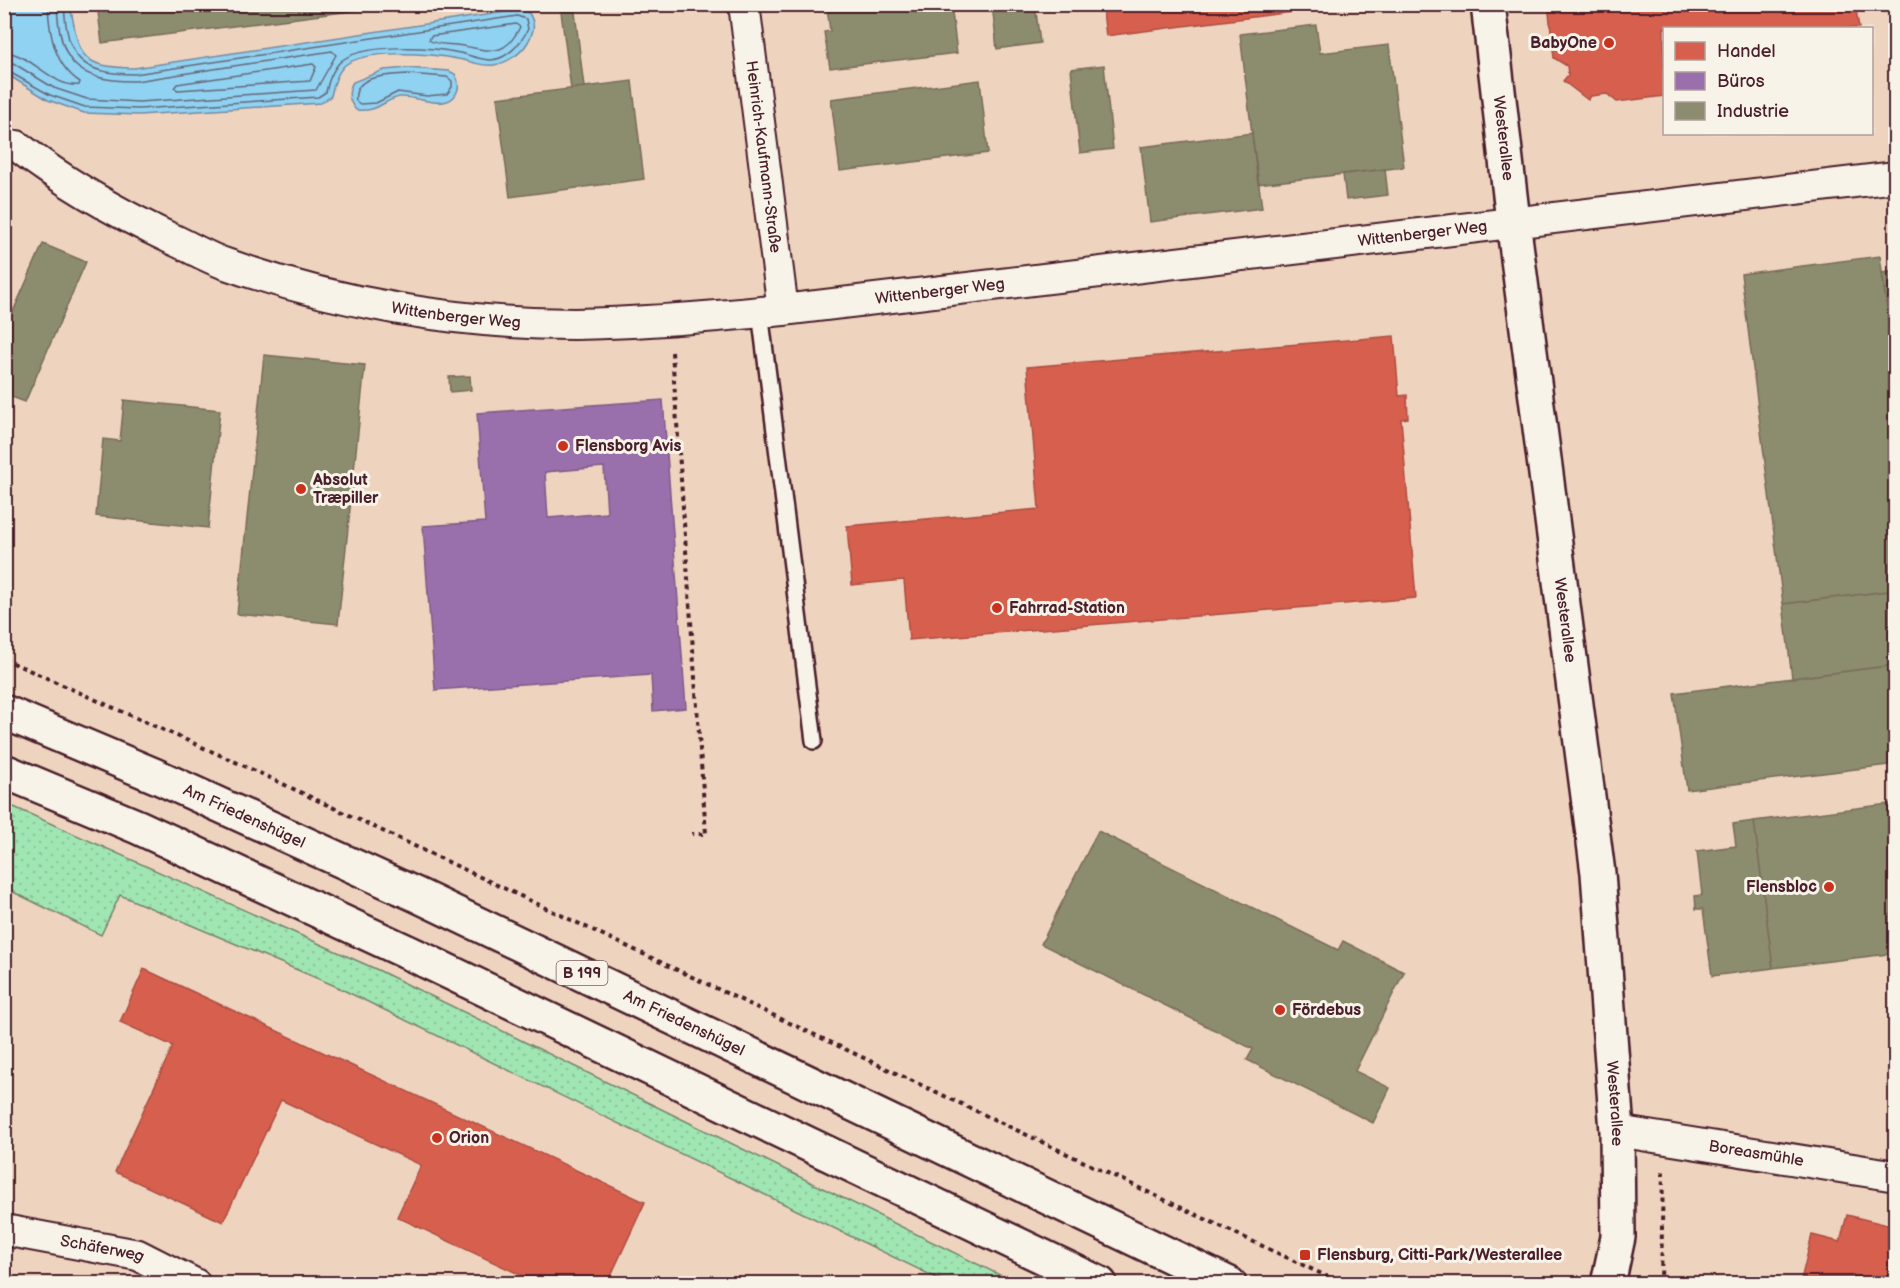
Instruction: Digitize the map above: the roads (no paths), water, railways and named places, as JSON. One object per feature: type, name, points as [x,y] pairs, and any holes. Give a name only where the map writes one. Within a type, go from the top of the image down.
[{"type":"main road","name":"Westerallee","points":[[1488,4],[1513,221],[1598,873],[1617,1131],[1618,1237],[1608,1284]]},
{"type":"main road","name":"Am Friedenshügel","points":[[4,712],[156,776],[417,894],[1229,1284]]},
{"type":"main road","points":[[4,771],[138,827],[418,957],[1100,1284]]},
{"type":"main road","name":"Westerallee","points":[[1618,1237],[1631,1284]]},
{"type":"street","name":"Heinrich-Kaufmann-Straße","points":[[744,4],[771,311]]},
{"type":"street","name":"Wittenberger Weg","points":[[17,146],[53,174],[114,212],[225,264],[344,298],[469,318],[572,324],[670,321],[771,311],[1896,177]]},
{"type":"street","name":"Boreasmühle","points":[[1617,1131],[1896,1176]]},
{"type":"street","name":"Schäferweg","points":[[4,1230],[138,1255],[195,1284]]},
{"type":"lane","points":[[771,311],[814,741]]},
{"type":"water","points":[[4,5],[70,5],[76,36],[84,55],[101,65],[134,68],[518,10],[529,13],[533,21],[533,28],[528,42],[518,54],[494,65],[416,54],[382,55],[354,60],[341,69],[335,80],[331,96],[321,103],[139,115],[84,113],[48,100],[5,73]]},
{"type":"water","points":[[407,68],[449,71],[457,78],[457,92],[447,101],[431,102],[400,97],[376,108],[356,110],[353,107],[349,93],[353,82],[384,70]]},
{"type":"place","name":"BabyOne","points":[[1609,43]]},
{"type":"place","name":"Flensborg Avis","points":[[563,446]]},
{"type":"place","name":"Absolut Træpiller","points":[[301,489]]},
{"type":"place","name":"Fahrrad-Station","points":[[997,608]]},
{"type":"place","name":"Flensbloc","points":[[1829,887]]},
{"type":"place","name":"Fördebus","points":[[1280,1010]]},
{"type":"place","name":"Orion","points":[[437,1138]]},
{"type":"place","name":"Flensburg, Citti-Park/Westerallee","points":[[1305,1255]]}]
